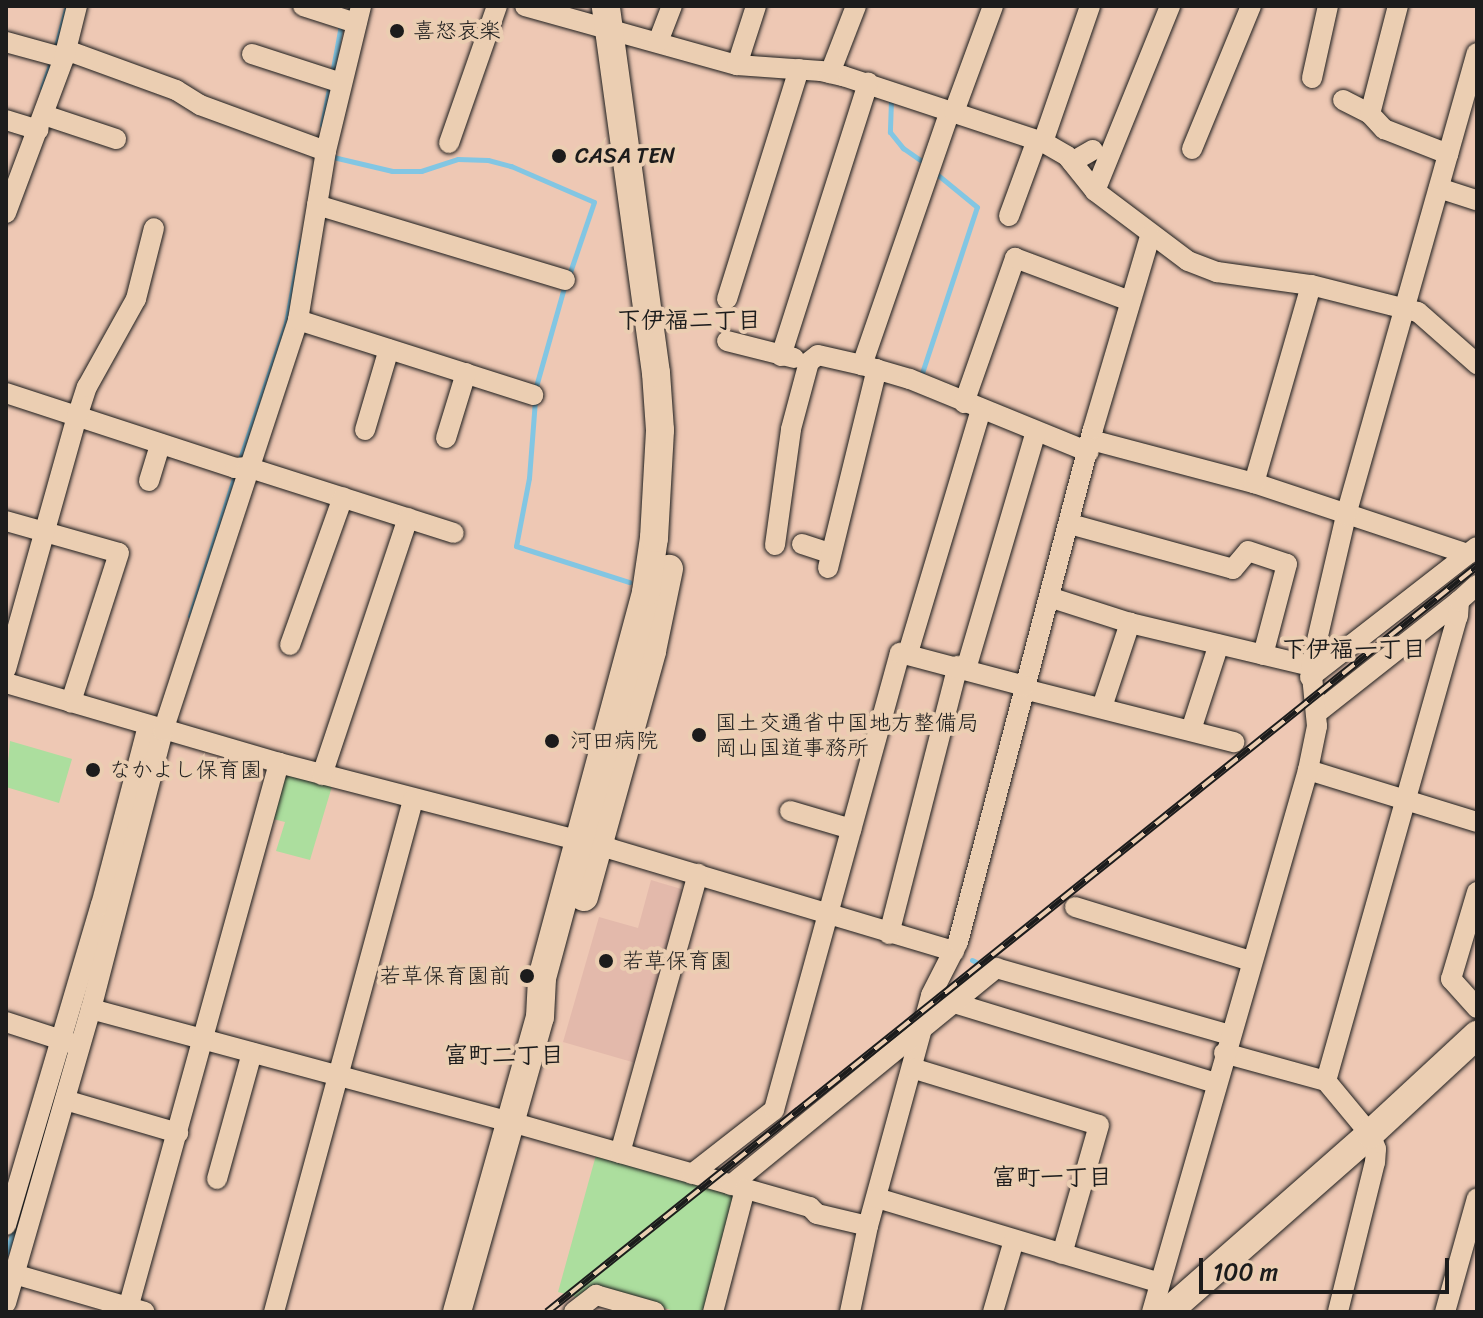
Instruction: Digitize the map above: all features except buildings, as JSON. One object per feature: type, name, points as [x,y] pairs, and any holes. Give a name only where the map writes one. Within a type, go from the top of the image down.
[{"type":"street","points":[[6,213],[41,122],[77,6]]},
{"type":"street","points":[[6,1225],[70,1043],[155,729],[242,467],[298,320],[317,205],[321,149],[350,17],[303,6]]},
{"type":"street","points":[[449,143],[497,6]]},
{"type":"street","points":[[525,6],[618,18],[658,42],[737,65],[830,73],[868,83],[1056,147],[1095,191],[1150,236],[1188,261],[1217,272],[1311,285],[1418,312],[1477,364]]},
{"type":"street","points":[[658,42],[672,6]]},
{"type":"street","points":[[737,65],[756,6]]},
{"type":"street","points":[[830,73],[856,6]]},
{"type":"street","points":[[802,544],[829,561],[870,367],[930,168],[993,6]]},
{"type":"street","points":[[1009,216],[1090,6]]},
{"type":"street","points":[[1095,191],[1170,6]]},
{"type":"street","points":[[1192,149],[1251,6]]},
{"type":"street","points":[[1312,78],[1328,6]]},
{"type":"street","points":[[1370,114],[1398,6]]},
{"type":"street","points":[[457,1312],[540,1017],[542,978],[589,844],[642,648],[664,539],[668,487],[660,430],[648,240],[618,18]]},
{"type":"street","points":[[6,42],[176,90],[200,105],[321,149]]},
{"type":"street","points":[[1164,1309],[1160,1283],[1308,770],[1317,713],[1310,672],[1346,515],[1477,53]]},
{"type":"street","points":[[252,54],[334,81]]},
{"type":"street","points":[[727,299],[799,69]]},
{"type":"street","points":[[781,356],[868,83]]},
{"type":"street","points":[[1343,100],[1370,114],[1384,129],[1448,154]]},
{"type":"street","points":[[6,120],[41,122],[116,139]]},
{"type":"street","points":[[1072,162],[1093,150]]},
{"type":"street","points":[[1439,188],[1477,200]]},
{"type":"street","points":[[317,205],[565,280]]},
{"type":"street","points":[[6,669],[87,387],[136,299],[154,228]]},
{"type":"street","points":[[850,1312],[868,1226],[935,984],[954,951],[1150,236]]},
{"type":"street","points":[[908,653],[972,406],[1015,258],[1130,301]]},
{"type":"street","points":[[1254,483],[1311,285]]},
{"type":"street","points":[[298,320],[533,395]]},
{"type":"street","points":[[727,341],[809,362]]},
{"type":"street","points":[[365,430],[389,349]]},
{"type":"street","points":[[775,545],[791,429],[809,362],[818,355],[870,367],[1036,431],[1254,483],[1346,515],[1475,548]]},
{"type":"street","points":[[446,438],[466,373]]},
{"type":"street","points":[[6,393],[160,444],[454,533]]},
{"type":"street","points":[[889,934],[962,667],[1036,431]]},
{"type":"street","points":[[149,481],[160,444]]},
{"type":"street","points":[[290,645],[343,497]]},
{"type":"street","points":[[322,775],[408,518]]},
{"type":"street","points":[[6,521],[119,553],[71,702]]},
{"type":"street","points":[[1070,524],[1233,569],[1248,551],[1287,564],[1263,655]]},
{"type":"street","points":[[1310,672],[1475,548]]},
{"type":"street","points":[[1317,713],[1477,585]]},
{"type":"street","points":[[1049,597],[1130,623],[1263,655],[1310,672]]},
{"type":"street","points":[[1326,1081],[1458,616],[1459,601]]},
{"type":"street","points":[[1102,707],[1130,623]]},
{"type":"street","points":[[1191,730],[1219,644]]},
{"type":"street","points":[[692,1174],[774,1110],[900,653],[962,667],[1024,687],[1234,742]]},
{"type":"street","points":[[6,683],[155,729],[698,874],[827,916],[954,951]]},
{"type":"street","points":[[6,1303],[11,1277],[65,1100],[70,1043],[91,1009],[155,729]]},
{"type":"street","points":[[11,1277],[134,1311],[178,1133],[279,763]]},
{"type":"street","points":[[1308,770],[1477,822]]},
{"type":"street","points":[[274,1312],[413,800]]},
{"type":"street","points":[[790,811],[851,829]]},
{"type":"street","points":[[620,1153],[698,874]]},
{"type":"street","points":[[1477,892],[1451,979],[1477,1008]]},
{"type":"street","points":[[1075,907],[1251,961]]},
{"type":"street","points":[[713,1312],[738,1187],[996,968],[1227,1044],[1326,1081],[1370,1134],[1376,1149],[1338,1312]]},
{"type":"street","points":[[954,1003],[1216,1083]]},
{"type":"street","points":[[91,1009],[511,1122],[810,1207],[817,1214],[868,1226]]},
{"type":"street","points":[[6,1022],[70,1043]]},
{"type":"street","points":[[1164,1309],[1370,1134],[1477,1035]]},
{"type":"street","points":[[217,1179],[252,1053]]},
{"type":"street","points":[[912,1068],[1099,1125],[1062,1254]]},
{"type":"street","points":[[65,1100],[178,1133]]},
{"type":"street","points":[[877,1198],[1160,1283]]},
{"type":"street","points":[[1445,1312],[1477,1198]]},
{"type":"street","points":[[993,1312],[1014,1240]]},
{"type":"street","points":[[583,1308],[596,1295],[655,1312]]},
{"type":"shaded area","points":[[651,880],[688,891],[639,1064],[563,1042],[599,917],[638,928]]},
{"type":"green space","points":[[10,741],[72,759],[59,803],[6,787]]},
{"type":"green space","points":[[283,769],[333,783],[310,860],[276,851],[285,822],[269,818]]},
{"type":"green space","points":[[596,1155],[739,1195],[706,1312],[677,1312],[596,1287],[580,1298],[558,1292]]},
{"type":"waterway","points":[[55,50],[66,9]]},
{"type":"waterway","points":[[332,74],[341,25]]},
{"type":"waterway","points":[[42,88],[52,59]]},
{"type":"waterway","points":[[322,125],[330,84]]},
{"type":"waterway","points":[[891,100],[890,132],[903,148],[926,164]]},
{"type":"waterway","points":[[333,157],[392,171],[421,171],[458,159],[488,160],[511,166],[594,202],[569,275]]},
{"type":"waterway","points":[[921,376],[977,207],[933,171]]},
{"type":"waterway","points":[[239,462],[286,323],[301,241]]},
{"type":"waterway","points":[[535,390],[565,284]]},
{"type":"waterway","points":[[535,400],[529,478],[516,546],[629,582]]},
{"type":"waterway","points":[[190,616],[236,472]]},
{"type":"waterway","points":[[972,960],[986,967]]},
{"type":"waterway","points":[[6,1254],[14,1228]]},
{"type":"railway","points":[[547,1312],[1477,566]]},
{"type":"place","name":"喜怒哀楽","points":[[397,31]]},
{"type":"place","name":"CASA TEN","points":[[559,156]]},
{"type":"place","name":"国土交通省中国地方整備局 岡山国道事務所","points":[[699,735]]},
{"type":"place","name":"河田病院","points":[[552,741]]},
{"type":"place","name":"なかよし保育園","points":[[93,770]]},
{"type":"place","name":"若草保育園","points":[[606,961]]},
{"type":"place","name":"若草保育園前","points":[[527,976]]},
{"type":"district","name":"下伊福二丁目","points":[[689,321]]},
{"type":"district","name":"下伊福一丁目","points":[[1354,650]]},
{"type":"district","name":"富町二丁目","points":[[504,1056]]},
{"type":"district","name":"富町一丁目","points":[[1052,1178]]}]
